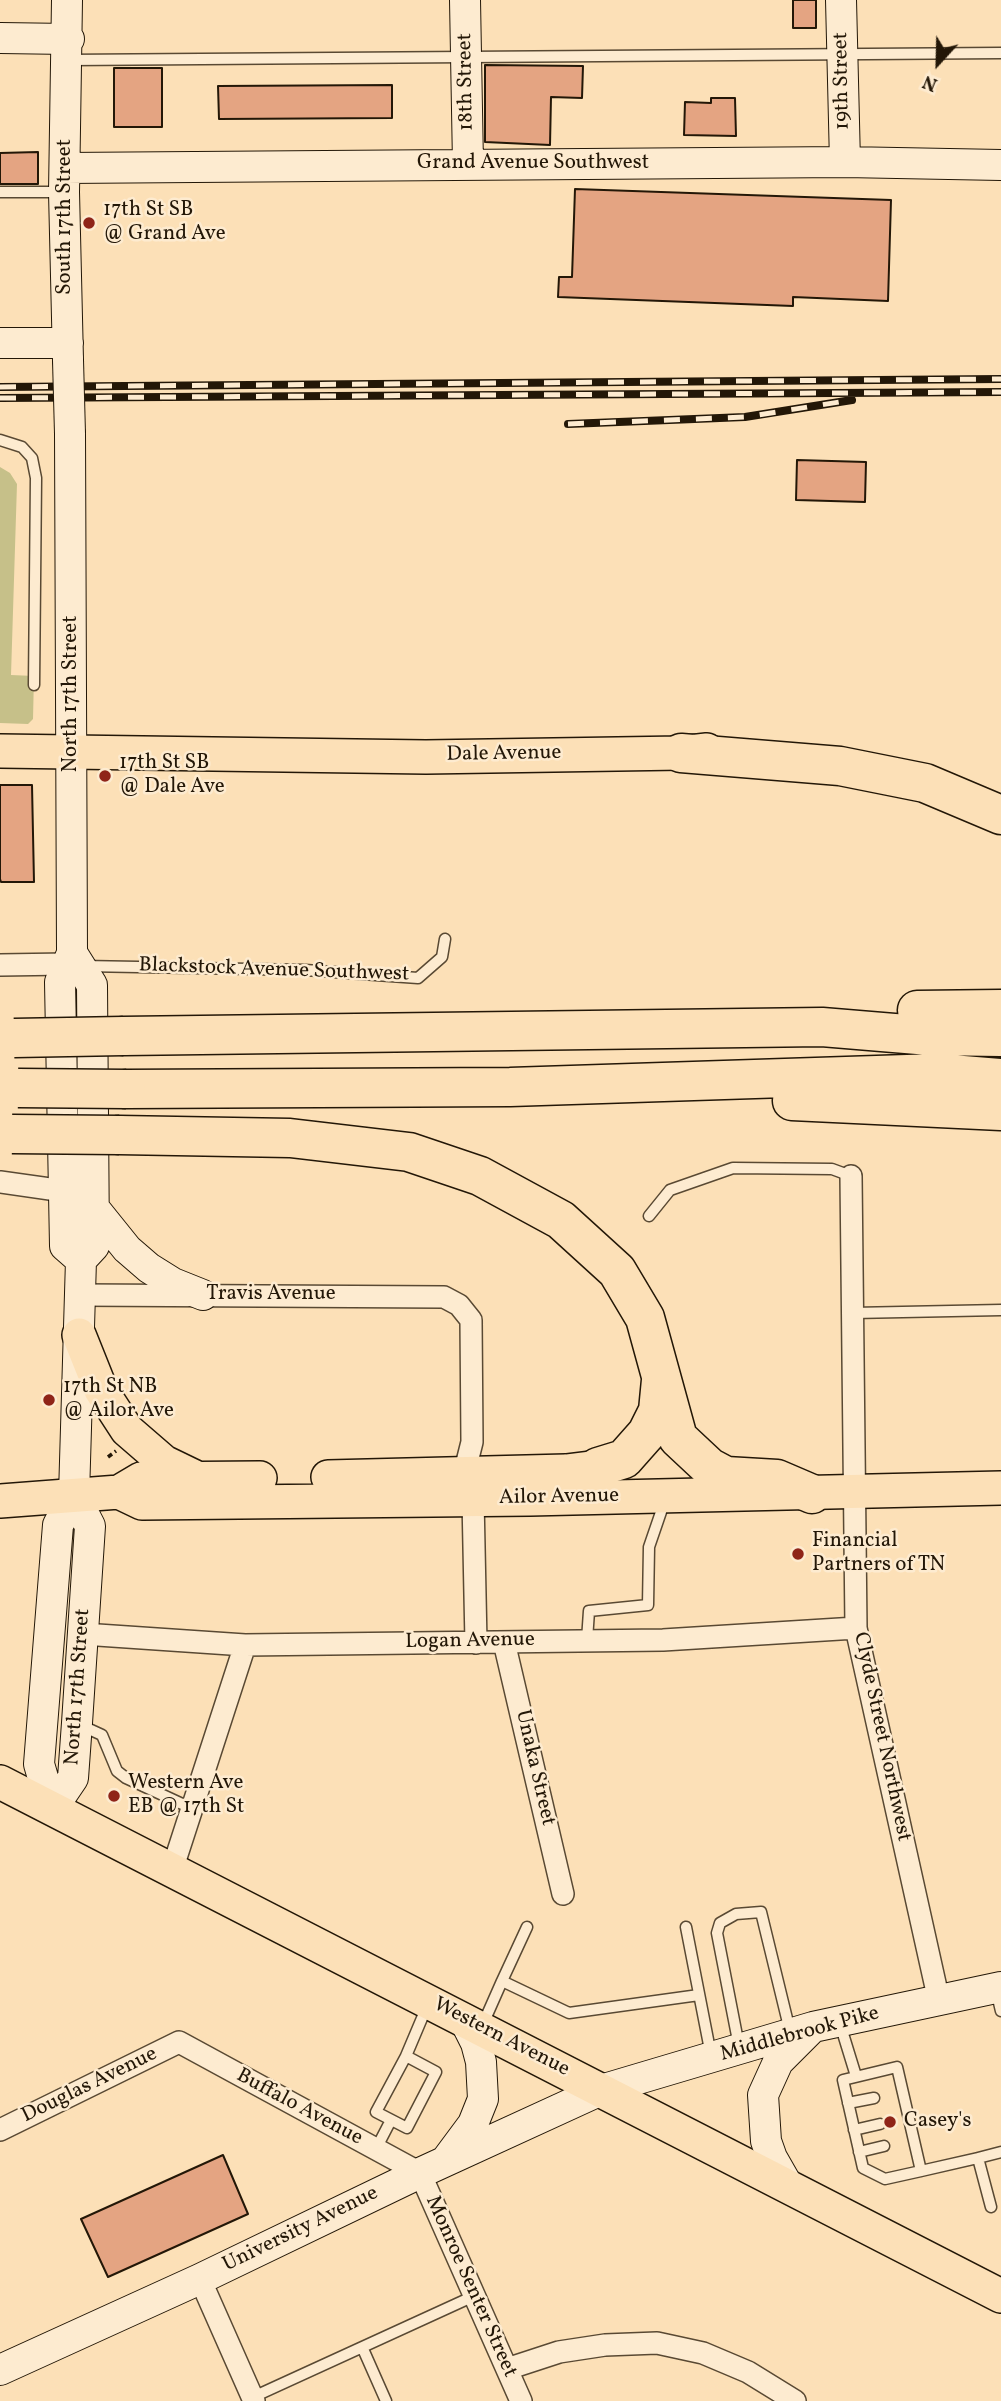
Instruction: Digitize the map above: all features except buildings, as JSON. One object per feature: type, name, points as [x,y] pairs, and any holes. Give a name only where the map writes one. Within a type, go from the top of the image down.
[{"type":"highway","points":[[681,753],[840,766],[925,783],[1001,815]]},
{"type":"highway","points":[[822,1027],[920,1010],[1001,1009]]},
{"type":"highway","points":[[7,1038],[822,1027],[930,1036],[1001,1037]]},
{"type":"highway","points":[[9,1088],[510,1087],[939,1073],[1001,1078]]},
{"type":"highway","points":[[510,1087],[1001,1111]]},
{"type":"highway","points":[[6,1134],[317,1141],[410,1152],[480,1176],[561,1220],[617,1271],[645,1318],[678,1438],[709,1467],[726,1476],[777,1479],[812,1494]]},
{"type":"highway","points":[[598,1467],[624,1459],[647,1433],[658,1411],[661,1375]]},
{"type":"main road","name":"South 17th Street","points":[[67,0],[64,180],[70,434]]},
{"type":"main road","name":"18th Street","points":[[465,0],[468,164]]},
{"type":"main road","name":"19th Street","points":[[841,0],[845,162]]},
{"type":"main road","points":[[0,38],[68,50]]},
{"type":"main road","name":"Grand Avenue Southwest","points":[[64,180],[468,164],[1001,164]]},
{"type":"main road","points":[[0,343],[68,351]]},
{"type":"main road","name":"North 17th Street","points":[[70,434],[73,961],[60,982],[65,1246],[81,1260]]},
{"type":"main road","name":"Dale Avenue","points":[[0,751],[426,757],[681,753],[738,746],[813,750],[874,758],[926,769],[1001,794]]},
{"type":"main road","name":"North 17th Street","points":[[52,1809],[39,1763],[58,1525],[74,1495],[81,1260],[94,1246],[92,985],[73,961]]},
{"type":"main road","points":[[94,1208],[127,1249],[149,1268],[173,1283],[203,1295]]},
{"type":"main road","points":[[79,1335],[101,1390],[127,1430],[164,1462],[197,1478]]},
{"type":"main road","name":"Ailor Avenue","points":[[119,1492],[142,1503],[468,1487],[598,1467]]},
{"type":"main road","name":"Ailor Avenue","points":[[0,1501],[119,1492],[141,1479],[197,1478],[661,1497],[1001,1488]]},
{"type":"main road","name":"North 17th Street","points":[[52,1809],[73,1778],[77,1723],[90,1526],[74,1495]]},
{"type":"main road","name":"Western Avenue","points":[[0,1782],[1001,2296]]},
{"type":"main road","name":"Middlebrook Pike","points":[[601,2090],[814,2027],[939,2001],[999,1995]]},
{"type":"main road","points":[[432,2167],[473,2124],[483,2099],[481,2062],[472,2024]]},
{"type":"main road","points":[[788,2186],[766,2141],[764,2095],[778,2062],[814,2027]]},
{"type":"main road","name":"University Avenue","points":[[0,2370],[601,2090]]},
{"type":"street","name":"Blackstock Avenue Southwest","points":[[0,965],[73,961]]},
{"type":"street","name":"Clyde Street Northwest","points":[[851,1177],[856,1628],[939,2001]]},
{"type":"street","points":[[0,1182],[64,1191]]},
{"type":"street","name":"Travis Avenue","points":[[80,1295],[444,1297],[459,1305],[471,1320],[472,1442],[468,1487]]},
{"type":"street","points":[[468,1487],[476,1643]]},
{"type":"street","name":"Logan Avenue","points":[[83,1634],[245,1645],[762,1636],[856,1628]]},
{"type":"street","name":"Unaka Street","points":[[504,1642],[563,1894]]},
{"type":"street","points":[[172,1870],[245,1645]]},
{"type":"street","name":"Buffalo Avenue","points":[[179,2042],[376,2149],[432,2167]]},
{"type":"street","name":"Douglas Avenue","points":[[0,2130],[179,2042]]},
{"type":"street","name":"Monroe Senter Street","points":[[432,2167],[474,2295],[521,2401]]},
{"type":"street","points":[[200,2279],[250,2400]]},
{"type":"street","points":[[507,2369],[559,2352],[605,2345],[657,2343],[703,2353],[748,2372],[795,2401]]},
{"type":"lane","points":[[68,50],[466,60],[1001,53]]},
{"type":"lane","points":[[0,192],[64,180]]},
{"type":"lane","points":[[0,440],[22,447],[32,458],[36,478],[34,685]]},
{"type":"lane","name":"Blackstock Avenue Southwest","points":[[73,961],[305,970],[418,978],[442,957],[445,939]]},
{"type":"lane","points":[[649,1216],[670,1190],[733,1168],[832,1169],[851,1177]]},
{"type":"lane","points":[[853,1313],[1001,1310]]},
{"type":"lane","points":[[587,1640],[589,1612],[648,1605],[649,1547],[661,1512],[661,1497]]},
{"type":"lane","points":[[77,1723],[102,1735],[117,1771],[125,1778],[193,1809]]},
{"type":"lane","points":[[725,2053],[717,1933],[720,1923],[736,1914],[761,1912],[814,2027],[856,2076]]},
{"type":"lane","points":[[472,2024],[502,1981],[527,1927]]},
{"type":"lane","points":[[686,1927],[699,1994],[725,2053]]},
{"type":"lane","points":[[502,1981],[569,2013],[699,1994]]},
{"type":"lane","points":[[406,2056],[436,2072],[407,2128],[376,2112],[406,2056],[429,2002]]},
{"type":"lane","points":[[921,2171],[898,2094],[897,2067],[843,2080],[863,2168],[884,2179],[921,2171],[978,2158],[1001,2152]]},
{"type":"lane","points":[[848,2103],[874,2098]]},
{"type":"lane","points":[[376,2149],[391,2120]]},
{"type":"lane","points":[[854,2130],[880,2124]]},
{"type":"lane","points":[[859,2152],[884,2146]]},
{"type":"lane","points":[[978,2158],[991,2207]]},
{"type":"lane","points":[[250,2400],[474,2295]]},
{"type":"lane","points":[[363,2349],[386,2401]]},
{"type":"shaded area","points":[[0,467],[10,473],[17,484],[11,675],[34,676],[33,719],[28,724],[0,723]]},
{"type":"railway","points":[[0,387],[1001,379]]},
{"type":"railway","points":[[0,398],[1001,392]]},
{"type":"railway","points":[[568,424],[745,417],[852,400]]},
{"type":"place","name":"17th St SB @ Grand Ave","points":[[89,223]]},
{"type":"place","name":"17th St SB @ Dale Ave","points":[[105,776]]},
{"type":"place","name":"17th St NB @ Ailor Ave","points":[[49,1400]]},
{"type":"place","name":"Financial Partners of TN","points":[[798,1554]]},
{"type":"place","name":"Western Ave EB @ 17th St","points":[[114,1796]]},
{"type":"place","name":"Casey's","points":[[890,2122]]}]
